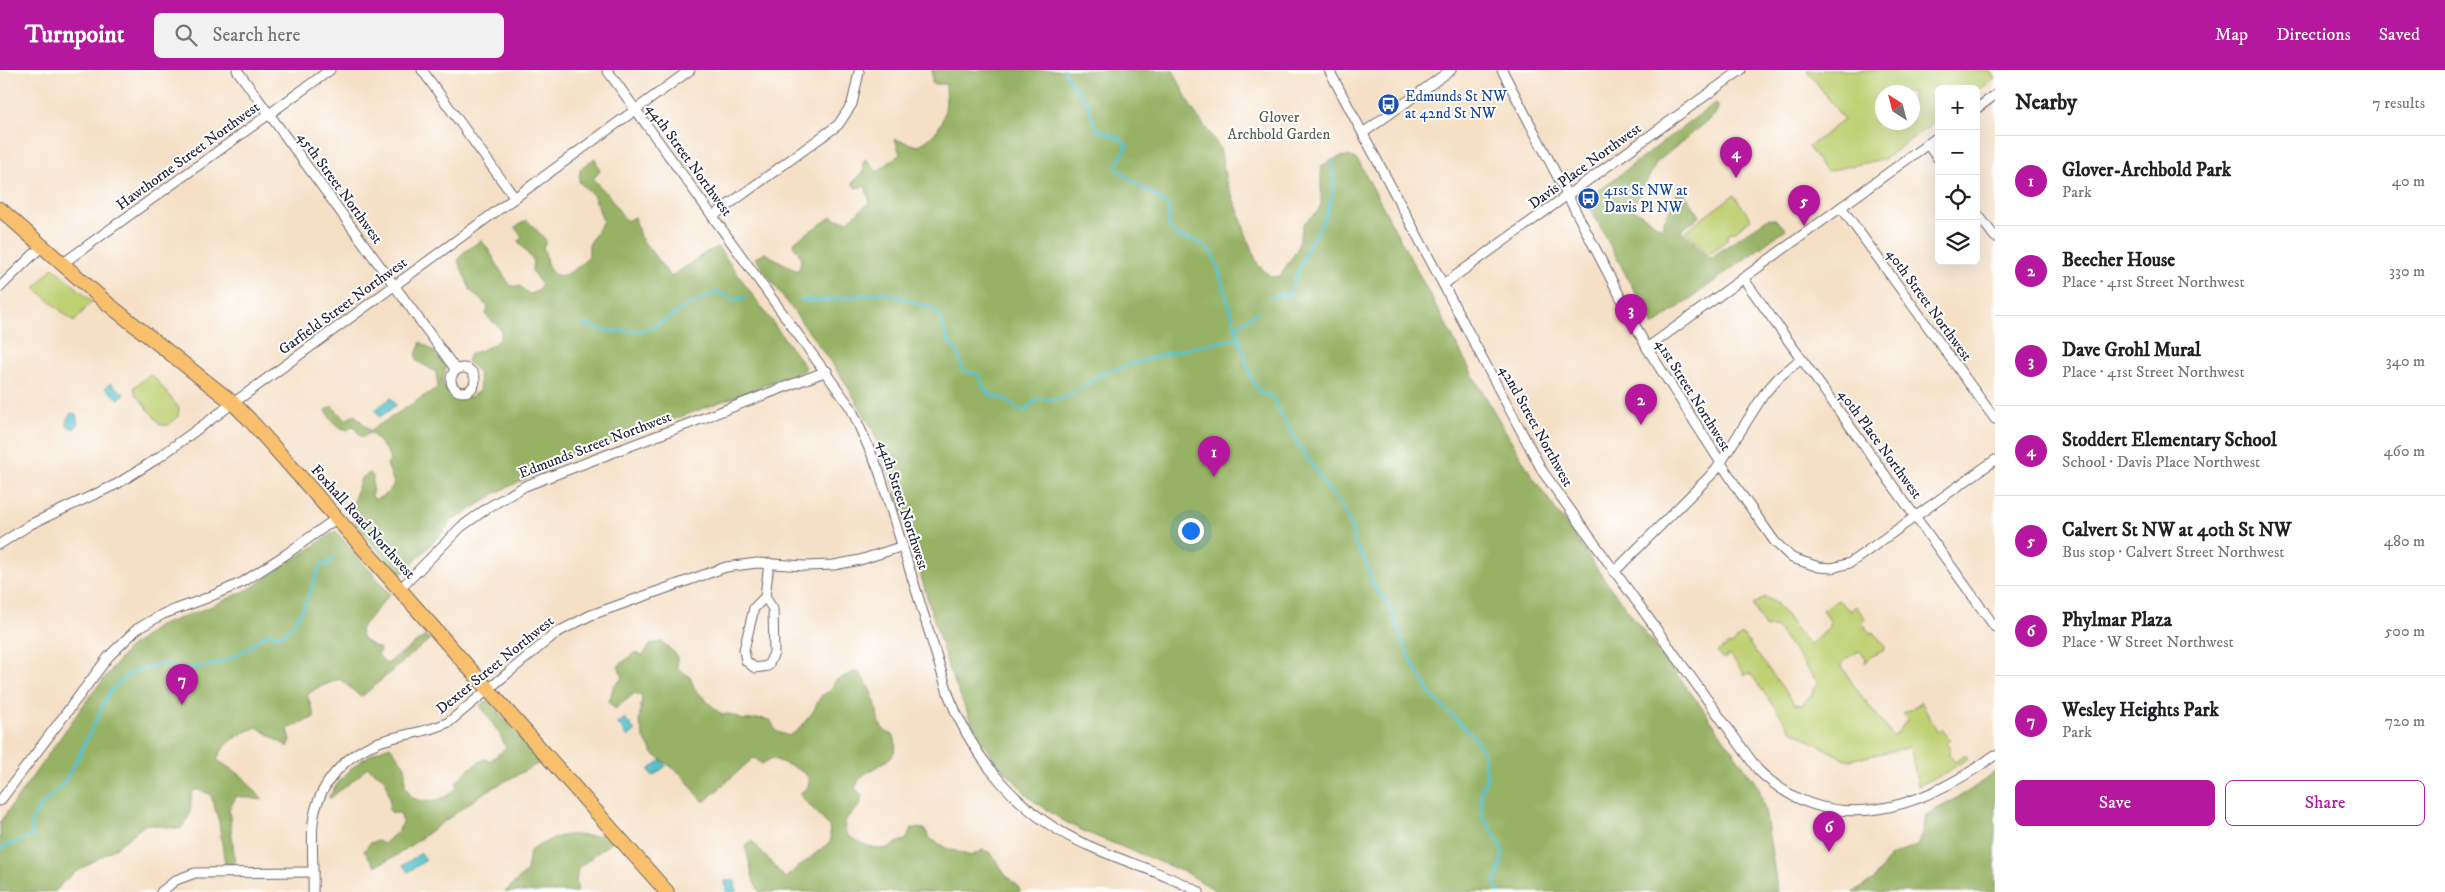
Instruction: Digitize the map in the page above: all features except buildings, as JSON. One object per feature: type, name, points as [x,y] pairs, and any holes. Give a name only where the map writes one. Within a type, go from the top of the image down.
[{"type":"main road","name":"Foxhall Road Northwest","points":[[0,208],[129,322],[233,403],[338,518],[667,892]]},
{"type":"street","name":"45th Street Northwest","points":[[237,70],[456,370]]},
{"type":"street","name":"Hawthorne Street Northwest","points":[[62,264],[330,70]]},
{"type":"street","points":[[422,70],[514,197]]},
{"type":"street","name":"44th Street Northwest","points":[[607,70],[852,408],[869,444],[953,707],[974,744],[1001,782],[1031,811],[1072,838],[1166,875],[1199,892]]},
{"type":"street","name":"Garfield Street Northwest","points":[[0,544],[31,524],[129,477],[690,70]]},
{"type":"street","name":"42nd Street Northwest","points":[[1330,70],[1540,468],[1755,766],[1779,786],[1808,802],[1850,811],[1876,810],[1898,806],[1948,786],[1995,755]]},
{"type":"street","points":[[1363,133],[1451,70]]},
{"type":"street","name":"41st Street Northwest","points":[[1502,70],[1647,348],[1720,465],[1775,542],[1786,554],[1805,564],[1819,567],[1839,566],[1864,555],[1995,460]]},
{"type":"street","name":"Davis Place Northwest","points":[[1444,284],[1741,70]]},
{"type":"street","points":[[713,216],[838,125],[852,104],[859,71]]},
{"type":"street","points":[[1980,106],[1995,95]]},
{"type":"street","points":[[1647,348],[1935,139]]},
{"type":"street","points":[[1927,144],[1935,155]]},
{"type":"street","name":"40th Street Northwest","points":[[1841,207],[1995,419]]},
{"type":"street","points":[[1980,217],[1995,238]]},
{"type":"street","points":[[0,287],[42,246]]},
{"type":"street","name":"40th Place Northwest","points":[[1743,278],[1995,627]]},
{"type":"street","points":[[1614,572],[1720,465],[1768,390],[1784,372],[1801,359]]},
{"type":"street","name":"Edmunds Street Northwest","points":[[400,589],[461,527],[489,507],[525,486],[827,372]]},
{"type":"street","points":[[0,801],[112,653],[137,629],[163,614],[207,598],[248,579],[338,518]]},
{"type":"street","name":"Dexter Street Northwest","points":[[313,892],[313,824],[316,809],[328,782],[342,765],[368,747],[389,739],[430,730],[449,722],[556,633],[582,618],[712,571],[736,565],[769,563],[799,566],[834,565],[860,560],[903,546]]},
{"type":"street","points":[[765,597],[754,608],[744,650],[746,662],[755,668],[768,666],[774,653],[772,609],[765,597],[769,563]]},
{"type":"street","points":[[161,892],[176,880],[198,873],[314,872]]},
{"type":"green space","points":[[932,70],[1173,70],[1191,107],[1220,148],[1226,181],[1249,243],[1258,265],[1271,277],[1280,276],[1297,250],[1303,224],[1318,211],[1321,204],[1321,166],[1336,158],[1345,156],[1354,158],[1359,162],[1476,381],[1532,476],[1607,583],[1697,701],[1759,788],[1765,811],[1778,892],[1218,892],[1187,873],[1085,832],[1062,820],[1031,799],[994,759],[974,728],[949,670],[895,489],[873,430],[845,382],[755,258],[765,253],[797,271],[801,261],[794,246],[795,241],[833,216],[836,219],[848,221],[870,202],[865,186],[856,188],[852,183],[864,172],[863,162],[866,159],[877,172],[900,154],[895,139],[917,146],[933,135],[942,121],[946,104],[946,84],[932,84]]},
{"type":"green space","points":[[1807,70],[1990,70],[1995,78],[1980,89],[1980,85],[1935,85],[1935,122],[1884,159],[1827,171],[1808,147],[1844,120]]},
{"type":"green space","points":[[1715,103],[1718,108],[1715,115],[1657,162],[1632,208],[1661,228],[1680,187],[1700,216],[1681,230],[1710,258],[1768,218],[1775,219],[1786,229],[1653,326],[1586,200]]},
{"type":"green space","points":[[595,158],[600,171],[593,179],[607,193],[626,221],[635,217],[640,237],[671,277],[705,253],[718,247],[805,367],[805,370],[582,454],[562,455],[554,465],[496,493],[460,517],[451,520],[446,529],[403,573],[396,571],[355,524],[354,500],[361,478],[370,473],[373,476],[372,497],[375,499],[384,495],[393,486],[394,483],[387,464],[390,461],[388,453],[371,432],[362,438],[353,426],[348,430],[340,428],[332,421],[326,410],[332,406],[345,420],[355,415],[370,431],[438,387],[436,372],[417,361],[416,355],[421,342],[432,350],[446,367],[442,383],[448,392],[461,399],[472,396],[479,391],[480,382],[477,371],[467,362],[470,354],[495,343],[501,334],[499,327],[486,315],[488,307],[471,291],[458,261],[462,254],[481,240],[511,286],[520,286],[529,294],[538,291],[541,284],[532,271],[533,260],[518,241],[522,238],[515,227],[527,220],[546,240],[543,248],[551,271],[556,275],[561,275],[579,266],[589,257],[589,245],[603,221],[594,196],[579,182],[580,169]]},
{"type":"green space","points":[[1734,195],[1751,219],[1735,231],[1729,233],[1727,240],[1709,254],[1685,231]]},
{"type":"green space","points":[[53,267],[92,301],[74,322],[35,288]]},
{"type":"green space","points":[[148,376],[153,376],[179,408],[178,416],[168,425],[161,425],[135,393],[134,387]]},
{"type":"green space","points":[[336,531],[390,594],[360,629],[365,640],[380,649],[378,655],[387,664],[425,636],[430,639],[361,697],[340,679],[317,688],[307,695],[315,717],[288,729],[291,740],[288,747],[257,727],[228,743],[217,760],[242,776],[263,800],[237,796],[229,809],[235,864],[225,864],[219,822],[211,795],[200,790],[194,790],[189,817],[180,829],[146,824],[107,853],[75,872],[55,892],[0,892],[0,822],[90,696],[129,648],[159,626],[212,606],[251,588]]},
{"type":"green space","points":[[1765,597],[1776,603],[1809,645],[1829,628],[1831,622],[1822,610],[1838,600],[1850,611],[1856,606],[1866,619],[1862,623],[1871,634],[1874,632],[1885,647],[1885,650],[1872,656],[1865,663],[1866,658],[1859,651],[1844,661],[1842,666],[1856,689],[1894,737],[1908,719],[1903,713],[1921,702],[1937,731],[1942,729],[1950,740],[1946,743],[1950,749],[1949,755],[1955,762],[1965,755],[1968,758],[1946,773],[1918,786],[1910,747],[1851,760],[1842,758],[1791,730],[1750,673],[1745,675],[1730,655],[1723,659],[1717,652],[1729,644],[1732,645],[1742,634],[1795,704],[1802,705],[1813,693],[1813,688],[1818,683],[1776,627],[1765,628],[1753,605]]},
{"type":"green space","points":[[662,642],[677,655],[677,668],[690,677],[695,690],[722,715],[729,714],[746,720],[761,718],[771,721],[776,731],[788,736],[797,731],[813,712],[821,696],[830,691],[836,680],[855,672],[859,673],[872,694],[880,724],[887,732],[894,736],[896,746],[888,759],[859,780],[855,788],[862,795],[860,806],[845,821],[847,835],[870,847],[884,849],[906,840],[912,828],[925,829],[929,838],[946,848],[971,856],[983,850],[991,853],[1006,876],[1018,886],[1020,892],[760,892],[754,882],[745,845],[752,841],[785,878],[831,841],[829,826],[799,794],[807,787],[809,781],[807,776],[802,771],[772,758],[762,764],[755,758],[752,759],[704,802],[680,773],[653,754],[644,738],[639,721],[642,697],[635,693],[615,709],[609,702],[614,685],[623,678],[618,666],[634,653],[643,655],[651,644]]},
{"type":"green space","points":[[488,700],[541,762],[485,792],[396,856],[375,866],[364,851],[370,843],[378,841],[384,844],[398,831],[403,823],[400,813],[392,813],[389,810],[390,799],[385,779],[367,767],[359,776],[330,799],[329,797],[334,788],[347,773],[371,754],[390,746],[405,766],[405,786],[411,797],[417,800],[430,801],[447,796],[457,788],[456,782],[469,769],[484,759],[490,761],[506,748],[500,735],[480,705]]},
{"type":"green space","points":[[1995,772],[1995,892],[1853,892],[1874,880],[1890,856],[1919,845],[1926,815],[1969,791]]},
{"type":"green space","points":[[606,833],[613,841],[578,868],[576,882],[578,892],[505,892],[527,871],[530,851],[538,846],[552,839],[567,835],[596,836]]},
{"type":"water","points":[[110,383],[124,394],[119,399],[105,388]]},
{"type":"water","points":[[391,398],[396,405],[380,417],[375,410]]},
{"type":"water","points":[[71,413],[76,414],[78,424],[74,429],[67,426],[67,419]]},
{"type":"water","points":[[625,718],[635,731],[628,737],[618,724]]},
{"type":"water","points":[[661,760],[666,766],[653,776],[649,770]]},
{"type":"water","points":[[421,853],[426,860],[408,872],[403,865]]},
{"type":"water","points":[[725,881],[735,881],[736,892],[726,892]]},
{"type":"waterway","points":[[1064,70],[1071,84],[1087,102],[1096,129],[1121,139],[1127,146],[1116,166],[1120,171],[1169,207],[1169,226],[1176,236],[1198,242],[1213,253],[1252,380],[1261,394],[1271,395],[1292,434],[1322,481],[1340,504],[1352,527],[1354,542],[1366,563],[1373,585],[1391,609],[1407,652],[1431,695],[1473,736],[1483,751],[1487,778],[1481,790],[1482,816],[1499,842],[1503,854],[1495,885],[1499,892]]},
{"type":"waterway","points":[[1270,297],[1289,294],[1310,243],[1325,218],[1333,193],[1333,162]]},
{"type":"waterway","points":[[583,324],[606,331],[642,331],[658,325],[682,309],[718,292],[735,300],[746,297]]},
{"type":"waterway","points":[[801,300],[820,301],[886,292],[935,310],[941,318],[948,341],[958,353],[962,369],[966,372],[980,375],[982,385],[990,395],[1005,399],[1021,411],[1027,410],[1031,404],[1042,398],[1054,400],[1073,394],[1095,378],[1122,367],[1169,353],[1233,339],[1240,341]]},
{"type":"waterway","points":[[1236,328],[1257,312]]},
{"type":"waterway","points":[[0,850],[33,835],[31,822],[39,808],[62,785],[77,760],[109,692],[132,672],[163,663],[192,668],[213,665],[241,653],[266,634],[281,635],[288,630],[300,614],[321,564],[327,565],[334,557]]},
{"type":"place","name":"Edmunds St NW at 42nd St NW","points":[[1389,105]]},
{"type":"place","name":"Stoddert Elementary School","points":[[1736,178]]},
{"type":"place","name":"41st St NW at Davis Pl NW","points":[[1588,199]]},
{"type":"place","name":"Calvert St NW at 40th St NW","points":[[1804,226]]},
{"type":"place","name":"Dave Grohl Mural","points":[[1631,335]]},
{"type":"place","name":"Beecher House","points":[[1641,425]]},
{"type":"place","name":"Glover-Archbold Park","points":[[1214,477]]},
{"type":"place","name":"Wesley Heights Park","points":[[182,705]]},
{"type":"place","name":"Phylmar Plaza","points":[[1829,852]]},
{"type":"park label","name":"Glover Archbold Garden","points":[[1279,126]]}]
